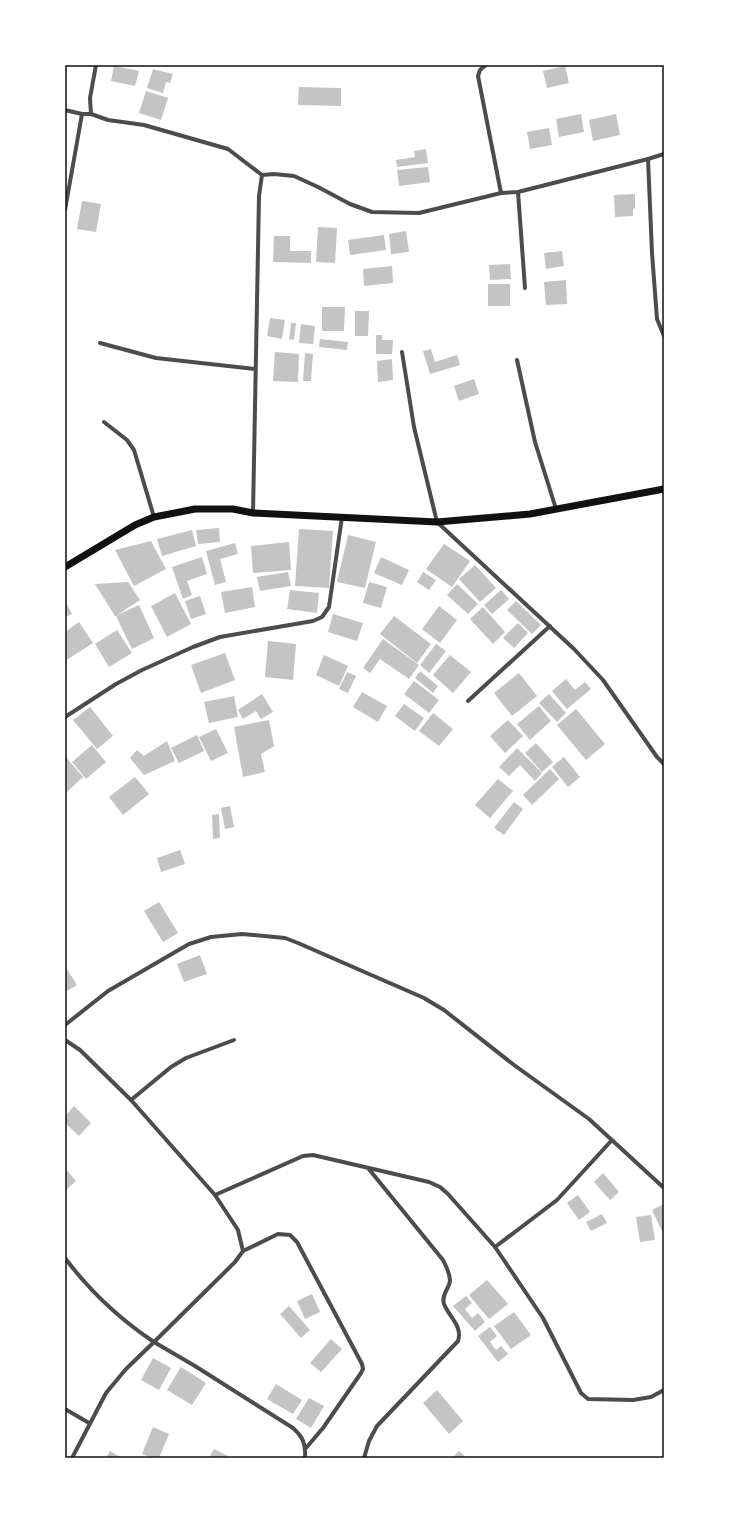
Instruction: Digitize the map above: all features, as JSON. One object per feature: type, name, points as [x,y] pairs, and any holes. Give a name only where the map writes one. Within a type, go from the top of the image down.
[{"type":"main road","points":[[65,567],[135,525],[154,517],[195,510],[233,509],[253,513],[437,522],[530,514],[664,489]]},
{"type":"street","points":[[91,114],[90,98],[96,65]]},
{"type":"street","points":[[486,65],[480,70],[478,76],[501,193]]},
{"type":"street","points":[[65,110],[82,114],[91,114],[108,120],[144,125],[228,149],[262,175],[274,174],[294,176],[350,204],[372,212],[419,213],[501,193],[518,192],[664,154]]},
{"type":"street","points":[[65,210],[82,114]]},
{"type":"street","points":[[648,159],[652,253],[657,319],[664,336]]},
{"type":"street","points":[[253,513],[259,196],[262,175]]},
{"type":"street","points":[[518,192],[525,288]]},
{"type":"street","points":[[100,343],[156,358],[255,369]]},
{"type":"street","points":[[402,352],[414,427],[437,522],[574,649],[603,680],[657,757],[664,764]]},
{"type":"street","points":[[517,360],[535,442],[556,509]]},
{"type":"street","points":[[104,422],[127,440],[134,450],[154,517]]},
{"type":"street","points":[[65,717],[116,684],[142,670],[193,647],[220,637],[313,621],[322,617],[329,607],[342,517]]},
{"type":"street","points":[[468,701],[550,626]]},
{"type":"street","points":[[65,1025],[108,991],[189,944],[211,937],[242,934],[285,938],[424,998],[444,1010],[514,1065],[589,1119],[664,1188]]},
{"type":"street","points":[[65,1040],[80,1050],[132,1100],[215,1195],[238,1230],[243,1251]]},
{"type":"street","points":[[132,1100],[171,1067],[186,1058],[234,1040]]},
{"type":"street","points":[[495,1247],[557,1200],[612,1140]]},
{"type":"street","points":[[215,1195],[303,1156],[313,1156],[429,1182],[440,1187],[448,1194],[495,1247],[543,1318],[581,1393],[588,1399],[633,1400],[651,1397],[664,1390]]},
{"type":"street","points":[[364,1458],[369,1441],[377,1426],[458,1341],[460,1334],[444,1304],[443,1296],[450,1282],[448,1270],[443,1260],[368,1168]]},
{"type":"street","points":[[72,1458],[106,1393],[126,1368],[235,1262],[243,1251],[278,1234],[290,1235],[297,1242],[363,1368],[323,1428],[306,1448]]},
{"type":"street","points":[[65,1258],[85,1282],[129,1325],[293,1428],[302,1436],[306,1448],[305,1458]]},
{"type":"street","points":[[65,1409],[89,1423]]},
{"type":"building","points":[[114,66],[139,71],[135,86],[111,81]]},
{"type":"building","points":[[565,66],[569,83],[547,88],[543,71]]},
{"type":"building","points":[[153,69],[173,74],[170,83],[166,82],[163,93],[147,88]]},
{"type":"building","points":[[299,87],[341,88],[341,106],[298,105]]},
{"type":"building","points":[[146,91],[168,98],[161,120],[139,113]]},
{"type":"building","points":[[581,114],[584,132],[559,137],[556,119]]},
{"type":"building","points":[[616,114],[620,135],[593,141],[589,120]]},
{"type":"building","points":[[549,128],[552,145],[530,149],[527,132]]},
{"type":"building","points":[[426,149],[428,163],[397,167],[396,160],[415,157],[414,151]]},
{"type":"building","points":[[428,167],[430,182],[399,186],[397,170]]},
{"type":"building","points":[[635,194],[635,208],[633,209],[633,216],[615,217],[614,195]]},
{"type":"building","points":[[82,201],[101,204],[96,232],[77,229]]},
{"type":"building","points":[[318,227],[337,228],[335,263],[316,262]]},
{"type":"building","points":[[406,231],[409,252],[391,254],[389,234]]},
{"type":"building","points":[[384,235],[386,250],[350,255],[348,240]]},
{"type":"building","points":[[274,236],[290,236],[290,251],[311,251],[311,263],[273,262]]},
{"type":"building","points":[[562,251],[564,266],[546,269],[544,253]]},
{"type":"building","points":[[510,264],[511,279],[490,280],[489,265]]},
{"type":"building","points":[[392,266],[393,283],[364,286],[363,269]]},
{"type":"building","points":[[566,280],[567,304],[546,305],[544,282]]},
{"type":"building","points":[[488,284],[510,284],[510,306],[488,306]]},
{"type":"building","points":[[322,307],[345,307],[344,331],[322,331]]},
{"type":"building","points":[[355,311],[369,311],[368,336],[355,336]]},
{"type":"building","points":[[270,318],[285,320],[282,339],[267,336]]},
{"type":"building","points":[[291,323],[296,323],[294,340],[289,339]]},
{"type":"building","points":[[301,324],[315,326],[313,344],[299,343]]},
{"type":"building","points":[[376,335],[382,335],[382,340],[393,340],[392,354],[376,354]]},
{"type":"building","points":[[320,339],[348,342],[347,350],[319,347]]},
{"type":"building","points":[[431,349],[435,362],[457,355],[460,365],[430,374],[423,351]]},
{"type":"building","points":[[275,352],[299,354],[298,382],[273,381]]},
{"type":"building","points":[[305,353],[313,354],[311,381],[303,381]]},
{"type":"building","points":[[392,359],[393,380],[378,382],[377,361]]},
{"type":"building","points":[[474,379],[479,394],[459,401],[454,386]]},
{"type":"building","points":[[219,528],[220,542],[198,544],[196,530]]},
{"type":"building","points":[[299,529],[333,531],[329,588],[295,586]]},
{"type":"building","points":[[192,530],[196,546],[162,556],[157,539]]},
{"type":"building","points":[[348,535],[376,542],[365,588],[337,582]]},
{"type":"building","points":[[151,541],[166,569],[134,586],[115,550]]},
{"type":"building","points":[[289,542],[291,570],[253,573],[251,546]]},
{"type":"building","points":[[235,543],[238,554],[220,559],[226,582],[215,585],[206,551]]},
{"type":"building","points":[[444,544],[470,561],[452,587],[426,569]]},
{"type":"building","points":[[202,557],[207,574],[187,581],[192,595],[183,599],[172,567]]},
{"type":"building","points":[[381,557],[409,570],[402,585],[374,573]]},
{"type":"building","points":[[475,565],[496,588],[480,602],[459,579]]},
{"type":"building","points":[[288,572],[291,586],[260,591],[257,577]]},
{"type":"building","points":[[423,572],[436,580],[429,590],[417,582]]},
{"type":"building","points":[[128,582],[140,600],[117,615],[139,605],[154,638],[132,649],[116,616],[95,584]]},
{"type":"building","points":[[369,582],[387,587],[381,608],[363,603]]},
{"type":"building","points":[[457,584],[478,604],[468,614],[447,595]]},
{"type":"building","points":[[252,587],[255,607],[225,613],[221,592]]},
{"type":"building","points":[[290,590],[319,593],[317,613],[287,609]]},
{"type":"building","points":[[501,590],[509,599],[492,614],[484,605]]},
{"type":"building","points":[[175,593],[191,624],[167,637],[151,606]]},
{"type":"building","points":[[200,596],[206,614],[191,619],[185,601]]},
{"type":"building","points":[[65,601],[72,614],[65,617]]},
{"type":"building","points":[[516,601],[541,625],[532,634],[507,610]]},
{"type":"building","points":[[439,606],[457,620],[440,643],[422,629]]},
{"type":"building","points":[[483,607],[505,632],[493,644],[470,619]]},
{"type":"building","points":[[333,614],[363,623],[357,641],[328,632]]},
{"type":"building","points":[[394,616],[431,644],[417,663],[380,634]]},
{"type":"building","points":[[79,622],[93,643],[65,661],[65,632]]},
{"type":"building","points":[[518,623],[528,633],[514,648],[503,638]]},
{"type":"building","points":[[117,630],[132,653],[109,667],[95,644]]},
{"type":"building","points":[[383,639],[419,665],[409,679],[380,659],[370,673],[363,668]]},
{"type":"building","points":[[268,641],[296,644],[293,680],[265,677]]},
{"type":"building","points":[[436,644],[446,651],[429,673],[420,665]]},
{"type":"building","points":[[225,653],[235,680],[201,693],[191,665]]},
{"type":"building","points":[[324,655],[348,666],[339,686],[316,675]]},
{"type":"building","points":[[450,655],[471,672],[453,693],[433,675]]},
{"type":"building","points":[[420,671],[438,686],[433,693],[415,678]]},
{"type":"building","points":[[347,672],[356,676],[348,693],[339,689]]},
{"type":"building","points":[[519,673],[537,696],[512,716],[494,693]]},
{"type":"building","points":[[566,679],[575,690],[585,682],[591,689],[567,709],[552,691]]},
{"type":"building","points":[[414,681],[439,700],[429,713],[404,694]]},
{"type":"building","points":[[362,692],[387,706],[378,722],[353,707]]},
{"type":"building","points":[[262,694],[273,712],[261,719],[256,711],[243,719],[238,710]]},
{"type":"building","points":[[549,694],[566,713],[557,722],[539,703]]},
{"type":"building","points":[[234,696],[238,717],[209,723],[204,702]]},
{"type":"building","points":[[404,704],[424,718],[415,731],[395,716]]},
{"type":"building","points":[[539,706],[551,721],[530,740],[517,724]]},
{"type":"building","points":[[90,707],[113,736],[97,749],[73,720]]},
{"type":"building","points":[[576,709],[605,744],[586,760],[557,725]]},
{"type":"building","points":[[433,713],[453,729],[439,746],[419,731]]},
{"type":"building","points":[[269,720],[274,746],[261,754],[265,772],[243,777],[234,727]]},
{"type":"building","points":[[508,720],[523,736],[505,753],[490,736]]},
{"type":"building","points":[[216,729],[228,753],[211,761],[199,737]]},
{"type":"building","points":[[197,735],[204,751],[179,763],[171,748]]},
{"type":"building","points":[[167,741],[175,761],[144,775],[130,758],[137,750],[144,756]]},
{"type":"building","points":[[536,743],[553,762],[542,772],[525,753]]},
{"type":"building","points":[[92,745],[106,762],[86,779],[72,762]]},
{"type":"building","points":[[517,748],[542,773],[535,781],[520,765],[509,776],[499,767]]},
{"type":"building","points":[[65,756],[83,777],[65,794]]},
{"type":"building","points":[[564,757],[580,777],[568,787],[552,767]]},
{"type":"building","points":[[550,769],[559,779],[532,805],[523,795]]},
{"type":"building","points":[[135,777],[149,794],[123,815],[109,797]]},
{"type":"building","points":[[498,779],[513,791],[490,818],[475,805]]},
{"type":"building","points":[[514,802],[523,809],[504,835],[494,828]]},
{"type":"building","points":[[230,806],[234,827],[225,829],[221,808]]},
{"type":"building","points":[[219,814],[220,838],[213,839],[212,815]]},
{"type":"building","points":[[180,850],[185,864],[161,872],[157,858]]},
{"type":"building","points":[[159,902],[178,933],[163,942],[144,911]]},
{"type":"building","points":[[200,955],[207,974],[184,982],[177,964]]},
{"type":"building","points":[[65,966],[77,985],[65,992]]},
{"type":"building","points":[[74,1106],[91,1123],[79,1136],[65,1123],[65,1116]]},
{"type":"building","points":[[65,1168],[76,1181],[65,1191]]},
{"type":"building","points":[[603,1173],[619,1192],[610,1200],[594,1182]]},
{"type":"building","points":[[578,1195],[590,1212],[579,1220],[567,1203]]},
{"type":"building","points":[[664,1204],[664,1232],[663,1233],[652,1210]]},
{"type":"building","points":[[602,1214],[607,1223],[591,1231],[586,1222]]},
{"type":"building","points":[[651,1215],[655,1240],[640,1242],[636,1217]]},
{"type":"building","points":[[487,1280],[508,1304],[489,1319],[469,1295]]},
{"type":"building","points":[[312,1294],[320,1312],[305,1319],[297,1301]]},
{"type":"building","points":[[466,1296],[472,1303],[465,1309],[472,1318],[478,1313],[485,1322],[475,1331],[453,1306]]},
{"type":"building","points":[[289,1306],[310,1330],[301,1338],[280,1314]]},
{"type":"building","points":[[514,1312],[531,1335],[511,1349],[494,1326]]},
{"type":"building","points":[[490,1327],[497,1336],[490,1342],[496,1350],[501,1346],[508,1354],[498,1362],[478,1336]]},
{"type":"building","points":[[331,1339],[342,1349],[321,1372],[310,1363]]},
{"type":"building","points":[[153,1358],[171,1368],[159,1390],[141,1380]]},
{"type":"building","points":[[181,1367],[206,1383],[192,1405],[167,1390]]},
{"type":"building","points":[[276,1384],[302,1400],[293,1414],[267,1399]]},
{"type":"building","points":[[437,1390],[463,1421],[449,1434],[423,1403]]},
{"type":"building","points":[[309,1398],[324,1406],[311,1428],[296,1419]]},
{"type":"building","points":[[153,1427],[169,1434],[159,1458],[152,1458],[142,1454]]},
{"type":"building","points":[[214,1449],[232,1458],[209,1458]]},
{"type":"building","points":[[110,1451],[122,1458],[106,1458]]},
{"type":"building","points":[[459,1451],[467,1458],[452,1458]]}]
